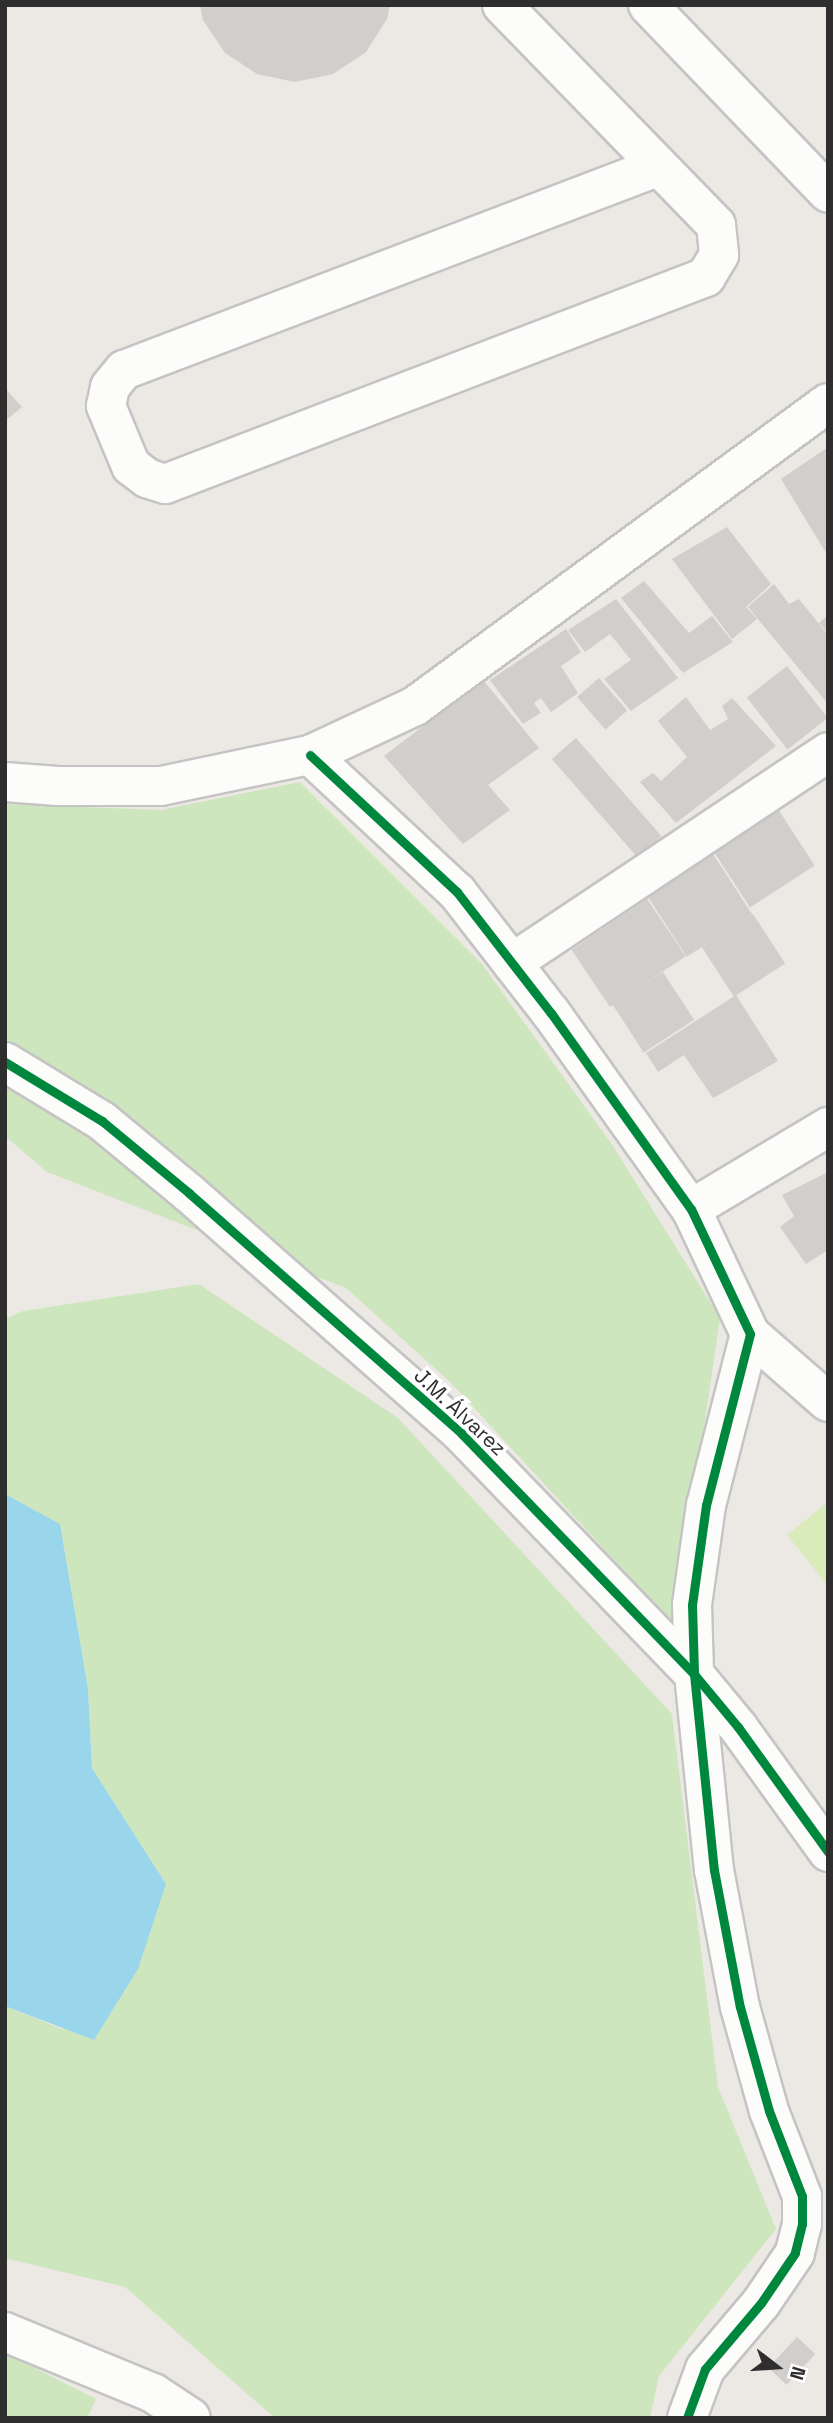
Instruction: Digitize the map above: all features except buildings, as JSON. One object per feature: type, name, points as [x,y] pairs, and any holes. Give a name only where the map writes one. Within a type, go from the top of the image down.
[{"type":"street","points":[[502,5],[716,225],[719,255],[706,277],[165,484],[147,478],[131,466],[106,406],[110,387],[124,370],[657,167]]},
{"type":"street","points":[[648,5],[828,193]]},
{"type":"street","points":[[5,782],[58,786],[161,786],[310,755],[415,705],[828,404]]},
{"type":"street","points":[[512,963],[828,752]]},
{"type":"street","points":[[310,755],[457,892],[691,1209],[750,1334],[828,1402]]},
{"type":"street","name":"J.M. Álvarez","points":[[5,1062],[102,1121],[189,1193],[462,1434],[694,1674],[737,1727],[828,1852]]},
{"type":"street","points":[[691,1209],[828,1127]]},
{"type":"street","points":[[687,2418],[705,2370],[761,2303],[795,2253],[802,2224],[802,2196],[769,2111],[740,2007],[714,1870],[694,1674],[692,1605],[706,1505],[750,1334]]},
{"type":"street","points":[[5,2332],[153,2393],[191,2418]]},
{"type":"green space","points":[[300,782],[482,964],[613,1146],[720,1318],[675,1626],[451,1383],[346,1288],[47,1172],[5,1136],[5,804],[161,810]]},
{"type":"green space","points":[[199,1284],[398,1418],[672,1714],[718,2087],[776,2229],[659,2376],[650,2418],[275,2418],[125,2287],[5,2258],[5,2006],[62,2029],[166,1884],[92,1768],[88,1689],[60,1524],[5,1494],[5,1319],[23,1311]]},
{"type":"green space","points":[[828,1502],[828,1586],[787,1535]]},
{"type":"green space","points":[[5,2353],[96,2399],[87,2418],[5,2418]]},
{"type":"water","points":[[5,1494],[60,1524],[88,1689],[92,1768],[166,1884],[138,1969],[94,2040],[5,2006]]},
{"type":"cycle path","points":[[310,755],[457,892],[551,1013],[691,1209],[750,1334],[706,1505],[692,1605],[694,1674],[714,1870],[740,2007],[769,2111],[802,2196],[802,2224],[795,2253],[761,2303],[705,2369],[687,2418]]},
{"type":"cycle path","points":[[5,1062],[102,1121],[189,1193],[462,1434],[694,1674],[738,1727],[828,1852]]}]
